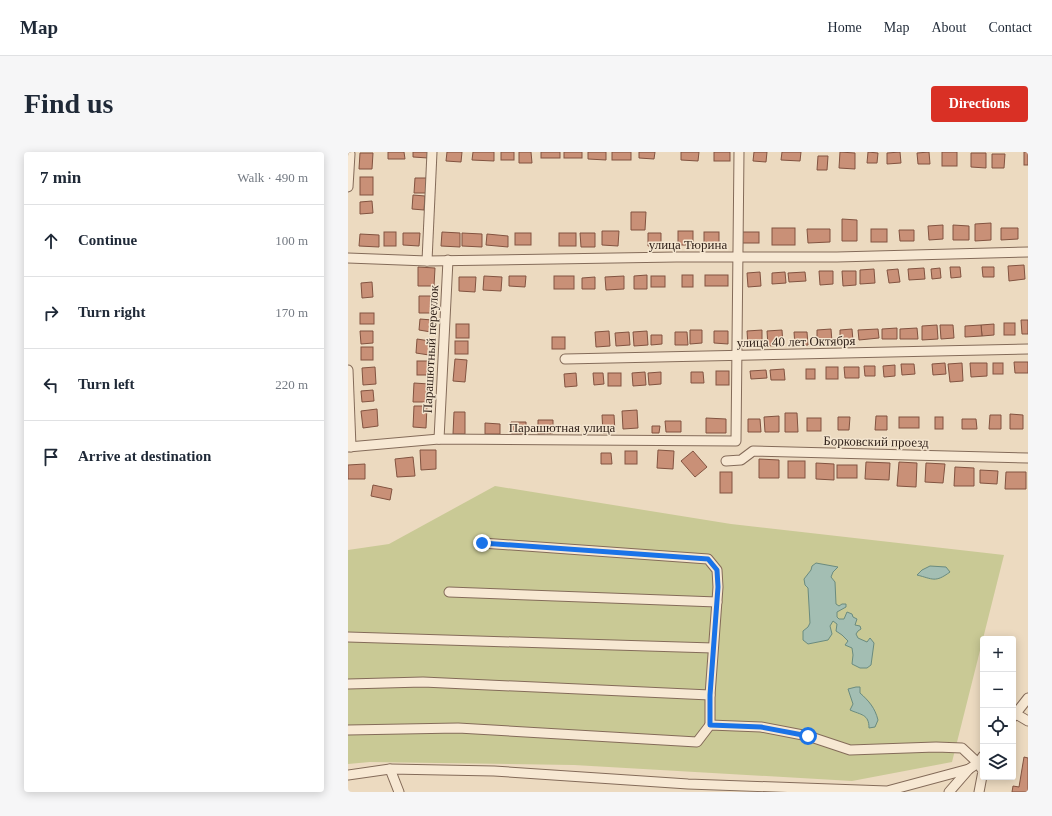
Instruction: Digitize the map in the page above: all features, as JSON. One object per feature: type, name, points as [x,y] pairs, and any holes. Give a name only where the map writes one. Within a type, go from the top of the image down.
[{"type":"street","points":[[427,261],[432,152]]},
{"type":"street","points":[[737,355],[738,152]]},
{"type":"street","points":[[348,187],[350,154]]},
{"type":"street","name":"улица Тюрина","points":[[348,258],[427,261],[837,257],[1028,252]]},
{"type":"street","name":"Парашютный переулок","points":[[439,439],[448,260]]},
{"type":"street","name":"улица 40 лет Октября","points":[[565,359],[1028,349]]},
{"type":"street","name":"Парашютная улица","points":[[349,447],[439,439],[736,441],[737,355]]},
{"type":"street","points":[[348,370],[349,447]]},
{"type":"street","name":"Борковский проезд","points":[[726,461],[742,460],[753,451],[1028,458]]},
{"type":"street","points":[[348,730],[458,728],[697,742],[710,725],[710,695],[718,587],[717,570],[708,559],[482,543]]},
{"type":"street","points":[[449,592],[717,602]]},
{"type":"street","points":[[348,637],[713,648]]},
{"type":"street","points":[[348,684],[422,682],[710,695]]},
{"type":"street","points":[[1016,713],[1028,698]]},
{"type":"street","points":[[1016,716],[1028,721]]},
{"type":"street","points":[[710,725],[761,727],[808,736],[850,750],[936,747],[962,748],[980,760],[969,769],[949,792]]},
{"type":"street","points":[[348,775],[390,769],[494,770],[688,784],[887,791],[969,769]]},
{"type":"street","points":[[390,769],[399,792]]},
{"type":"street","points":[[978,792],[981,780]]},
{"type":"green space","points":[[495,486],[731,524],[1004,555],[984,636],[980,636],[980,651],[952,762],[852,781],[574,765],[370,762],[348,764],[348,550],[389,544]]},
{"type":"shaded area","points":[[816,563],[838,567],[833,572],[831,577],[835,582],[836,604],[839,606],[846,604],[846,607],[837,612],[837,617],[839,619],[844,619],[847,612],[852,614],[853,617],[857,619],[855,625],[860,626],[861,629],[856,634],[858,638],[867,642],[870,638],[874,643],[871,665],[867,668],[860,668],[852,664],[852,648],[845,645],[848,641],[836,631],[837,624],[833,621],[830,626],[832,634],[828,640],[808,644],[803,640],[803,631],[810,623],[808,588],[805,585],[804,579],[811,570],[812,566]]},
{"type":"shaded area","points":[[930,566],[946,567],[950,572],[937,579],[917,575],[922,570]]},
{"type":"shaded area","points":[[860,687],[860,693],[869,702],[875,712],[878,720],[875,727],[869,728],[869,723],[866,717],[850,710],[853,704],[848,689]]},
{"type":"building","points":[[388,152],[404,152],[405,159],[388,159]]},
{"type":"building","points":[[413,152],[428,152],[428,158],[413,157]]},
{"type":"building","points":[[447,152],[462,152],[461,162],[446,161]]},
{"type":"building","points":[[473,152],[494,152],[494,161],[472,160]]},
{"type":"building","points":[[501,152],[514,152],[514,160],[501,160]]},
{"type":"building","points":[[519,152],[531,152],[532,163],[519,163]]},
{"type":"building","points":[[541,152],[560,152],[560,158],[541,158]]},
{"type":"building","points":[[564,152],[582,152],[582,158],[564,158]]},
{"type":"building","points":[[588,152],[606,152],[606,160],[588,159]]},
{"type":"building","points":[[612,152],[631,152],[631,160],[612,160]]},
{"type":"building","points":[[639,152],[655,152],[654,159],[639,158]]},
{"type":"building","points":[[681,152],[699,152],[698,161],[681,160]]},
{"type":"building","points":[[714,152],[730,152],[730,161],[714,161]]},
{"type":"building","points":[[754,152],[767,152],[766,162],[753,161]]},
{"type":"building","points":[[782,152],[801,152],[800,161],[781,160]]},
{"type":"building","points":[[840,152],[855,153],[855,169],[839,168]]},
{"type":"building","points":[[868,152],[878,153],[877,163],[867,163]]},
{"type":"building","points":[[900,152],[901,163],[887,164],[887,153]]},
{"type":"building","points":[[929,152],[930,164],[918,164],[917,153]]},
{"type":"building","points":[[942,152],[957,152],[957,166],[942,166]]},
{"type":"building","points":[[1024,152],[1028,152],[1028,165],[1024,165]]},
{"type":"building","points":[[360,153],[373,153],[372,169],[359,169]]},
{"type":"building","points":[[971,153],[986,153],[986,168],[971,167]]},
{"type":"building","points":[[992,154],[1005,154],[1004,168],[992,168]]},
{"type":"building","points":[[818,156],[828,156],[827,170],[817,170]]},
{"type":"building","points":[[360,177],[373,177],[373,195],[360,195]]},
{"type":"building","points":[[415,178],[427,178],[426,193],[414,193]]},
{"type":"building","points":[[413,195],[425,196],[424,210],[412,209]]},
{"type":"building","points":[[372,201],[373,213],[360,214],[360,202]]},
{"type":"building","points":[[631,212],[646,212],[645,230],[631,230]]},
{"type":"building","points":[[842,219],[857,220],[857,241],[842,241]]},
{"type":"building","points":[[991,223],[991,240],[975,241],[975,224]]},
{"type":"building","points":[[943,225],[943,239],[929,240],[928,226]]},
{"type":"building","points":[[953,225],[969,226],[969,240],[953,240]]},
{"type":"building","points":[[772,228],[795,228],[795,245],[772,245]]},
{"type":"building","points":[[1001,228],[1018,228],[1018,239],[1001,240]]},
{"type":"building","points":[[807,229],[830,229],[830,242],[808,243]]},
{"type":"building","points":[[871,229],[887,229],[887,242],[871,242]]},
{"type":"building","points":[[899,230],[914,230],[914,241],[900,241]]},
{"type":"building","points":[[602,231],[619,231],[618,246],[602,245]]},
{"type":"building","points":[[678,231],[693,231],[693,245],[678,245]]},
{"type":"building","points":[[384,232],[396,232],[396,246],[384,246]]},
{"type":"building","points":[[442,232],[460,233],[460,247],[441,246]]},
{"type":"building","points":[[704,232],[719,232],[719,245],[704,245]]},
{"type":"building","points":[[742,232],[759,232],[759,243],[742,243]]},
{"type":"building","points":[[403,233],[420,233],[419,246],[403,245]]},
{"type":"building","points":[[462,233],[482,234],[482,247],[462,246]]},
{"type":"building","points":[[515,233],[531,233],[531,245],[515,245]]},
{"type":"building","points":[[559,233],[576,233],[576,246],[559,246]]},
{"type":"building","points":[[580,233],[595,233],[595,247],[581,247]]},
{"type":"building","points":[[648,233],[661,233],[661,245],[648,246]]},
{"type":"building","points":[[360,234],[379,235],[379,247],[359,246]]},
{"type":"building","points":[[487,234],[508,236],[508,247],[486,245]]},
{"type":"building","points":[[1024,265],[1025,279],[1009,281],[1008,266]]},
{"type":"building","points":[[418,267],[435,268],[434,286],[418,286]]},
{"type":"building","points":[[950,267],[960,267],[961,277],[951,278]]},
{"type":"building","points":[[982,267],[994,267],[994,277],[983,277]]},
{"type":"building","points":[[924,268],[925,279],[909,280],[908,269]]},
{"type":"building","points":[[940,268],[941,278],[932,279],[931,269]]},
{"type":"building","points":[[874,269],[875,283],[860,284],[860,270]]},
{"type":"building","points":[[898,269],[900,282],[889,283],[887,270]]},
{"type":"building","points":[[819,271],[833,271],[833,284],[820,285]]},
{"type":"building","points":[[842,271],[856,271],[856,285],[843,286]]},
{"type":"building","points":[[760,272],[761,286],[748,287],[747,273]]},
{"type":"building","points":[[785,272],[786,283],[772,284],[772,273]]},
{"type":"building","points":[[805,272],[806,281],[789,282],[788,273]]},
{"type":"building","points":[[647,275],[647,289],[634,289],[634,276]]},
{"type":"building","points":[[682,275],[693,275],[693,287],[682,287]]},
{"type":"building","points":[[705,275],[728,275],[728,286],[705,286]]},
{"type":"building","points":[[484,276],[502,277],[501,291],[483,290]]},
{"type":"building","points":[[509,276],[526,276],[525,287],[509,286]]},
{"type":"building","points":[[554,276],[574,276],[574,289],[554,289]]},
{"type":"building","points":[[624,276],[624,289],[606,290],[605,277]]},
{"type":"building","points":[[651,276],[665,276],[665,287],[651,287]]},
{"type":"building","points":[[459,277],[476,277],[475,292],[459,291]]},
{"type":"building","points":[[595,277],[595,289],[582,289],[582,278]]},
{"type":"building","points":[[372,282],[373,297],[362,298],[361,283]]},
{"type":"building","points":[[419,296],[434,296],[433,313],[419,313]]},
{"type":"building","points":[[360,313],[374,313],[374,324],[360,324]]},
{"type":"building","points":[[420,319],[432,320],[431,332],[419,330]]},
{"type":"building","points":[[1021,320],[1028,320],[1028,334],[1022,334]]},
{"type":"building","points":[[1004,323],[1015,323],[1015,335],[1004,335]]},
{"type":"building","points":[[456,324],[469,324],[469,338],[456,338]]},
{"type":"building","points":[[994,324],[994,335],[982,336],[981,325]]},
{"type":"building","points":[[937,325],[938,339],[922,340],[922,326]]},
{"type":"building","points":[[940,325],[953,325],[954,338],[941,339]]},
{"type":"building","points":[[981,325],[982,336],[965,337],[965,326]]},
{"type":"building","points":[[897,328],[897,339],[882,339],[882,329]]},
{"type":"building","points":[[917,328],[918,339],[900,339],[900,329]]},
{"type":"building","points":[[831,329],[832,342],[817,343],[817,330]]},
{"type":"building","points":[[852,329],[853,341],[840,342],[840,330]]},
{"type":"building","points":[[878,329],[879,338],[859,340],[858,330]]},
{"type":"building","points":[[690,330],[702,330],[702,343],[690,344]]},
{"type":"building","points":[[762,330],[762,345],[748,346],[747,331]]},
{"type":"building","points":[[782,330],[783,345],[768,346],[767,331]]},
{"type":"building","points":[[360,331],[373,331],[373,343],[361,344]]},
{"type":"building","points":[[609,331],[610,346],[596,347],[595,332]]},
{"type":"building","points":[[647,331],[648,345],[634,346],[633,332]]},
{"type":"building","points":[[714,331],[728,331],[728,344],[714,343]]},
{"type":"building","points":[[629,332],[630,345],[616,346],[615,333]]},
{"type":"building","points":[[675,332],[687,332],[688,345],[675,345]]},
{"type":"building","points":[[794,332],[807,332],[808,345],[795,346]]},
{"type":"building","points":[[651,335],[662,335],[662,344],[651,345]]},
{"type":"building","points":[[552,337],[565,337],[565,349],[552,349]]},
{"type":"building","points":[[417,339],[430,341],[429,355],[416,353]]},
{"type":"building","points":[[455,341],[468,341],[468,354],[455,354]]},
{"type":"building","points":[[361,347],[373,347],[373,360],[361,360]]},
{"type":"building","points":[[455,359],[467,360],[465,382],[453,381]]},
{"type":"building","points":[[417,361],[429,361],[429,375],[417,375]]},
{"type":"building","points":[[1014,362],[1028,362],[1028,373],[1015,373]]},
{"type":"building","points":[[945,363],[946,374],[933,375],[932,364]]},
{"type":"building","points":[[962,363],[963,381],[950,382],[948,364]]},
{"type":"building","points":[[970,363],[987,363],[987,376],[971,377]]},
{"type":"building","points":[[993,363],[1003,363],[1003,374],[993,374]]},
{"type":"building","points":[[901,364],[914,364],[915,374],[902,375]]},
{"type":"building","points":[[895,365],[895,376],[884,377],[883,366]]},
{"type":"building","points":[[864,366],[875,366],[875,376],[865,376]]},
{"type":"building","points":[[375,367],[376,384],[363,385],[362,368]]},
{"type":"building","points":[[826,367],[838,367],[838,379],[826,379]]},
{"type":"building","points":[[844,367],[859,367],[859,378],[845,378]]},
{"type":"building","points":[[784,369],[785,380],[771,380],[770,370]]},
{"type":"building","points":[[806,369],[815,369],[815,379],[806,379]]},
{"type":"building","points":[[766,370],[767,378],[751,379],[750,371]]},
{"type":"building","points":[[716,371],[729,371],[729,385],[716,385]]},
{"type":"building","points":[[645,372],[646,385],[633,386],[632,373]]},
{"type":"building","points":[[661,372],[661,384],[649,385],[648,373]]},
{"type":"building","points":[[691,372],[703,372],[704,383],[691,383]]},
{"type":"building","points":[[576,373],[577,386],[565,387],[564,374]]},
{"type":"building","points":[[593,373],[603,373],[604,384],[594,385]]},
{"type":"building","points":[[608,373],[621,373],[621,386],[608,386]]},
{"type":"building","points":[[414,383],[429,384],[428,402],[413,402]]},
{"type":"building","points":[[373,390],[374,401],[362,402],[361,391]]},
{"type":"building","points":[[414,406],[427,406],[426,428],[413,427]]},
{"type":"building","points":[[377,409],[378,426],[363,428],[361,411]]},
{"type":"building","points":[[637,410],[638,428],[623,429],[622,411]]},
{"type":"building","points":[[454,412],[465,412],[465,434],[453,434]]},
{"type":"building","points":[[785,413],[797,413],[798,432],[785,432]]},
{"type":"building","points":[[1010,414],[1023,415],[1023,429],[1010,429]]},
{"type":"building","points":[[602,415],[614,415],[615,432],[603,433]]},
{"type":"building","points":[[990,415],[1001,415],[1001,429],[989,429]]},
{"type":"building","points":[[779,416],[779,432],[765,432],[764,417]]},
{"type":"building","points":[[876,416],[887,416],[887,430],[875,430]]},
{"type":"building","points":[[838,417],[850,417],[849,430],[838,430]]},
{"type":"building","points":[[899,417],[919,417],[919,428],[899,428]]},
{"type":"building","points":[[935,417],[943,417],[943,429],[935,429]]},
{"type":"building","points":[[706,418],[726,419],[726,433],[706,433]]},
{"type":"building","points":[[807,418],[821,418],[821,431],[807,431]]},
{"type":"building","points":[[748,419],[760,419],[761,432],[748,432]]},
{"type":"building","points":[[962,419],[976,419],[977,429],[962,429]]},
{"type":"building","points":[[538,420],[553,420],[553,433],[538,434]]},
{"type":"building","points":[[665,421],[681,421],[681,432],[666,432]]},
{"type":"building","points":[[511,422],[526,422],[526,433],[512,434]]},
{"type":"building","points":[[485,423],[500,424],[500,434],[485,434]]},
{"type":"building","points":[[652,426],[660,426],[659,433],[652,433]]},
{"type":"building","points":[[420,450],[436,450],[436,469],[421,470]]},
{"type":"building","points":[[658,450],[674,451],[673,469],[657,468]]},
{"type":"building","points":[[625,451],[637,451],[637,464],[625,464]]},
{"type":"building","points":[[693,451],[707,467],[695,477],[681,461]]},
{"type":"building","points":[[601,453],[611,453],[612,464],[601,464]]},
{"type":"building","points":[[413,457],[415,476],[397,477],[395,459]]},
{"type":"building","points":[[759,459],[779,460],[779,478],[759,478]]},
{"type":"building","points":[[788,461],[805,461],[805,478],[788,478]]},
{"type":"building","points":[[866,462],[890,463],[889,480],[865,479]]},
{"type":"building","points":[[899,462],[917,463],[916,487],[897,486]]},
{"type":"building","points":[[816,463],[834,464],[834,480],[816,479]]},
{"type":"building","points":[[926,463],[945,464],[943,483],[925,482]]},
{"type":"building","points":[[365,464],[365,479],[348,479],[348,465]]},
{"type":"building","points":[[837,465],[857,465],[857,478],[837,478]]},
{"type":"building","points":[[955,467],[974,468],[974,486],[954,486]]},
{"type":"building","points":[[980,470],[998,471],[997,484],[980,483]]},
{"type":"building","points":[[720,472],[732,472],[732,493],[720,493]]},
{"type":"building","points":[[1006,472],[1026,472],[1026,489],[1005,489]]},
{"type":"building","points":[[373,485],[392,489],[390,500],[371,496]]},
{"type":"building","points":[[1024,757],[1028,758],[1028,792],[1012,792],[1013,786],[1019,787]]},
{"type":"route","points":[[482,543],[708,559],[717,570],[718,587],[710,695],[710,725],[761,727],[808,736]]}]
